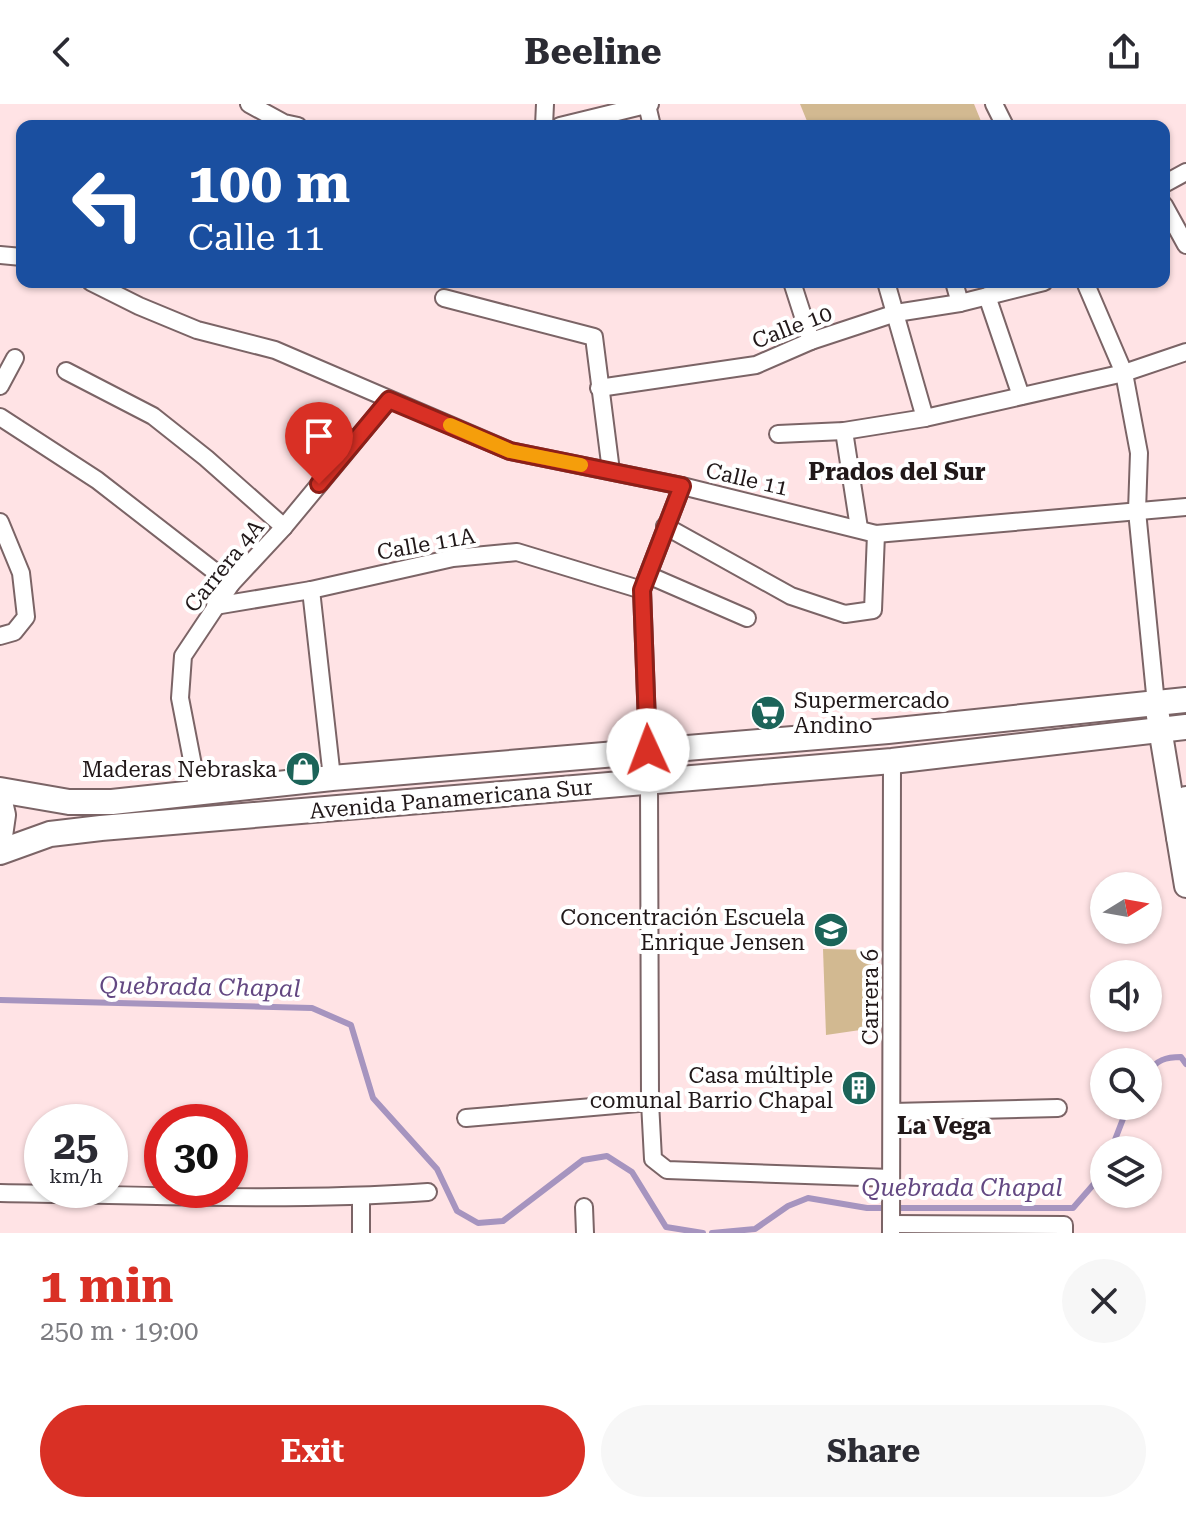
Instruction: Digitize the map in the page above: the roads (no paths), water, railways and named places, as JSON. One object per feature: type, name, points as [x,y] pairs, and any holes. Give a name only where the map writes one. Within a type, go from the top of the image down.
[{"type":"main road","name":"Avenida Panamericana Sur","points":[[0,790],[69,802],[112,802],[332,778],[888,731],[1186,700]]},
{"type":"main road","points":[[1156,704],[1186,886]]},
{"type":"main road","name":"Avenida Panamericana Sur","points":[[0,852],[50,834],[101,828],[892,761],[1186,727]]},
{"type":"main road","points":[[1179,837],[1186,799]]},
{"type":"main road","points":[[0,802],[3,815],[0,836]]},
{"type":"street","points":[[249,104],[278,120]]},
{"type":"street","points":[[580,120],[624,107],[649,104]]},
{"type":"street","points":[[1170,216],[1186,245]]},
{"type":"street","name":"Calle 11","points":[[103,288],[197,330],[275,350],[510,451],[682,486],[876,534],[1186,507]]},
{"type":"street","points":[[794,288],[811,341]]},
{"type":"street","points":[[888,288],[925,418]]},
{"type":"street","points":[[956,288],[960,303]]},
{"type":"street","name":"Calle 10","points":[[599,388],[756,365],[811,341],[896,313],[960,303],[1020,288]]},
{"type":"street","points":[[1088,288],[1124,373],[1139,453],[1137,511],[1156,704]]},
{"type":"street","points":[[987,296],[1021,396]]},
{"type":"street","points":[[444,298],[594,337],[611,471]]},
{"type":"street","points":[[778,434],[844,431],[925,418],[1124,373],[1186,352]]},
{"type":"street","points":[[0,386],[15,358]]},
{"type":"street","points":[[66,371],[153,416],[284,527]]},
{"type":"street","name":"Carrera 4A","points":[[198,791],[180,698],[183,656],[231,584],[284,527],[389,400]]},
{"type":"street","points":[[0,417],[97,480],[231,584]]},
{"type":"street","points":[[844,431],[859,528]]},
{"type":"street","points":[[648,750],[645,582],[682,486]]},
{"type":"street","points":[[0,522],[21,573],[26,617],[14,632],[0,636]]},
{"type":"street","points":[[665,526],[791,596],[845,614],[873,610],[876,534]]},
{"type":"street","name":"Calle 11A","points":[[215,606],[311,590],[453,558],[517,552],[645,582],[747,618]]},
{"type":"street","points":[[311,590],[332,778]]},
{"type":"street","name":"Carrera 6","points":[[891,1224],[892,761]]},
{"type":"street","points":[[649,782],[653,1159],[667,1170],[891,1185]]},
{"type":"street","points":[[466,1118],[650,1102]]},
{"type":"street","points":[[892,1112],[1058,1108]]},
{"type":"street","points":[[0,1193],[361,1197],[428,1192]]},
{"type":"street","points":[[361,1197],[361,1233]]},
{"type":"street","points":[[584,1207],[585,1233]]},
{"type":"street","points":[[891,1224],[1064,1229]]},
{"type":"waterway","name":"Quebrada Chapal","points":[[0,1000],[312,1008],[351,1025],[373,1098],[437,1169],[457,1211],[478,1223],[503,1221],[583,1160],[607,1156],[632,1172],[666,1227],[703,1233]]},
{"type":"waterway","name":"Quebrada Chapal","points":[[1162,1060],[1181,1057],[1186,1064]]},
{"type":"waterway","name":"Quebrada Chapal","points":[[1116,1136],[1123,1120]]},
{"type":"waterway","name":"Quebrada Chapal","points":[[712,1233],[755,1229],[788,1206],[808,1198],[867,1208],[1073,1208],[1090,1188]]},
{"type":"place","name":"Supermercado Andino","points":[[768,713]]},
{"type":"place","name":"Maderas Nebraska","points":[[303,769]]},
{"type":"place","name":"Concentración Escuela Enrique Jensen","points":[[831,930]]},
{"type":"place","name":"Casa múltiple comunal Barrio Chapal","points":[[859,1088]]},
{"type":"district","name":"Prados del Sur","points":[[897,472]]},
{"type":"district","name":"La Vega","points":[[944,1126]]}]
